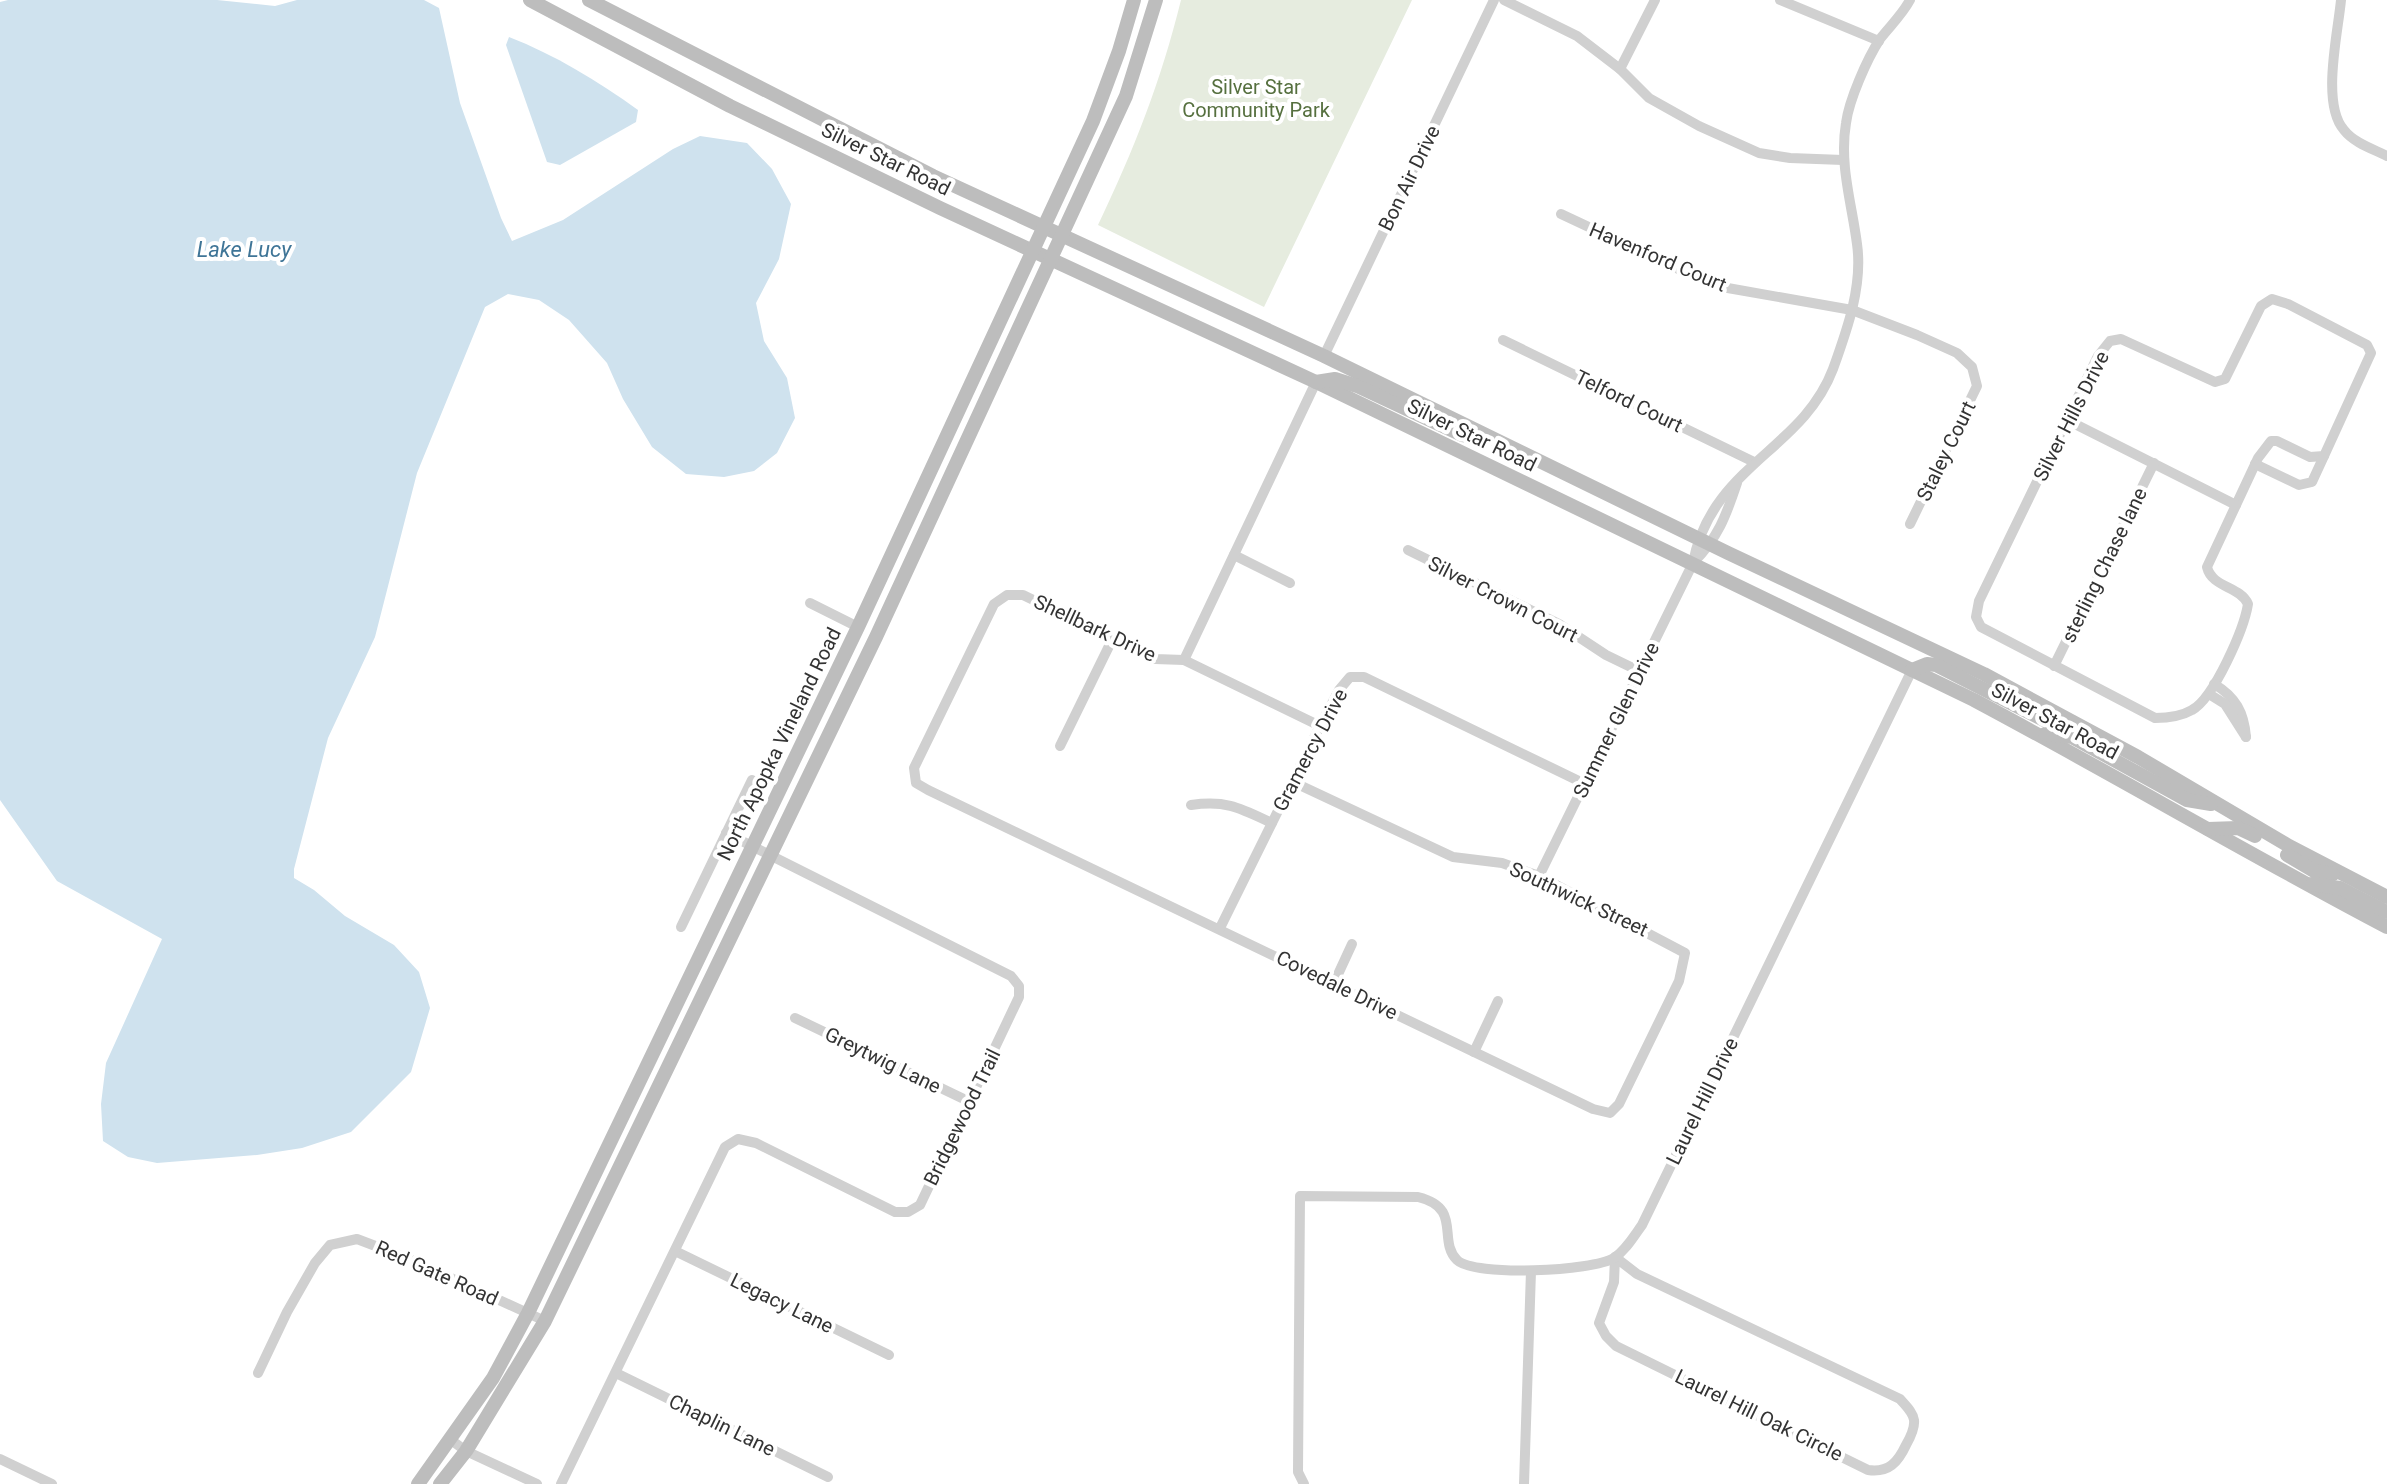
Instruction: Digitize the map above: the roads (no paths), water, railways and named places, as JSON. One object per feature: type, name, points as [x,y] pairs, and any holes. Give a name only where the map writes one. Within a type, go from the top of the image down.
[{"type":"main road","name":"Silver Star Road","points":[[530,0],[730,106],[1031,251],[1316,382],[1912,670],[2036,733],[2387,927]]},
{"type":"main road","name":"Silver Star Road","points":[[589,0],[919,169],[1324,356],[1984,674],[2076,722],[2220,806],[2387,897]]},
{"type":"main road","name":"North Apopka Vineland Road","points":[[418,1484],[493,1378],[528,1313],[858,627],[1093,121],[1134,0]]},
{"type":"main road","name":"North Apopka Vineland Road","points":[[440,1484],[466,1451],[545,1321],[876,637],[1126,96],[1156,0]]},
{"type":"main road","points":[[1316,382],[1335,379],[1357,386],[1462,435],[1495,439]]},
{"type":"main road","points":[[1912,670],[1927,664],[1936,665],[2048,722],[2076,722]]},
{"type":"main road","points":[[2036,733],[2072,737],[2187,800],[2220,806]]},
{"type":"main road","points":[[2208,829],[2238,828],[2314,871],[2350,877]]},
{"type":"main road","points":[[2304,883],[2340,888],[2387,912]]},
{"type":"street","name":"Bon Air Drive","points":[[1324,356],[1494,0]]},
{"type":"street","points":[[1504,0],[1577,36],[1620,69],[1649,98],[1699,126],[1759,153],[1790,158],[1843,160]]},
{"type":"street","points":[[1620,69],[1655,0]]},
{"type":"street","points":[[1780,0],[1879,41]]},
{"type":"street","points":[[1704,541],[1711,511],[1738,478],[1778,443],[1809,409],[1831,373],[1852,310],[1858,271],[1858,246],[1843,160],[1846,122],[1857,88],[1879,41],[1910,0]]},
{"type":"street","points":[[2341,0],[2331,86],[2335,110],[2342,130],[2363,145],[2387,156]]},
{"type":"street","name":"Havenford Court","points":[[1561,214],[1722,287],[1852,310]]},
{"type":"street","name":"Silver Hills Drive","points":[[2267,300],[2278,300],[2367,345],[2371,353],[2324,456],[2310,457],[2271,441],[2255,464],[2207,567],[2212,578],[2245,598],[2248,604],[2212,689],[2194,709],[2171,718],[2155,718],[1981,627],[1976,617],[1979,601],[2067,420],[2098,356],[2110,341],[2121,339],[2215,382],[2225,379],[2261,306],[2267,300]]},
{"type":"street","name":"Staley Court","points":[[1852,310],[1957,353],[1972,367],[1977,386],[1910,524]]},
{"type":"street","name":"Telford Court","points":[[1503,340],[1754,462]]},
{"type":"street","points":[[1184,660],[1316,382]]},
{"type":"street","points":[[2067,420],[2236,505]]},
{"type":"street","points":[[2255,464],[2299,485],[2312,482],[2324,456]]},
{"type":"street","name":"sterling Chase lane","points":[[2054,666],[2154,463]]},
{"type":"street","points":[[1704,541],[1726,517],[1738,478]]},
{"type":"street","name":"Summer Glen Drive","points":[[1539,876],[1704,541]]},
{"type":"street","name":"Silver Crown Court","points":[[1408,550],[1559,624],[1606,655],[1639,671]]},
{"type":"street","points":[[1234,555],[1290,583]]},
{"type":"street","name":"Shellbark Drive","points":[[914,768],[994,604],[1007,595],[1023,595],[1155,659],[1184,660],[1320,726]]},
{"type":"street","points":[[810,603],[858,627]]},
{"type":"street","points":[[1060,746],[1112,640]]},
{"type":"street","name":"Laurel Hill Drive","points":[[1615,1257],[1642,1225],[1912,670]]},
{"type":"street","name":"Gramercy Drive","points":[[1220,928],[1320,726],[1339,690],[1350,677],[1364,677],[1585,784]]},
{"type":"street","name":"Covedale Drive","points":[[914,768],[916,783],[928,790],[1593,1109],[1610,1113],[1619,1104],[1679,981],[1685,953]]},
{"type":"street","points":[[681,927],[752,780]]},
{"type":"street","name":"Southwick Street","points":[[1293,782],[1453,857],[1502,863],[1539,876],[1685,953]]},
{"type":"street","points":[[1191,805],[1215,802],[1232,805],[1272,823]]},
{"type":"street","name":"Bridgewood Trail","points":[[561,1484],[725,1147],[738,1139],[756,1143],[895,1212],[908,1212],[920,1205],[1019,997],[1019,986],[1011,976],[726,833]]},
{"type":"street","points":[[1334,983],[1352,944]]},
{"type":"street","points":[[1474,1052],[1498,1001]]},
{"type":"street","name":"Greytwig Lane","points":[[795,1018],[970,1102]]},
{"type":"street","points":[[1304,1484],[1298,1472],[1300,1196],[1418,1197],[1429,1200],[1439,1208],[1448,1224],[1451,1251],[1458,1261],[1469,1267],[1531,1271],[1599,1264],[1615,1257]]},
{"type":"street","name":"Red Gate Road","points":[[258,1373],[315,1263],[330,1245],[357,1239],[407,1258],[545,1321]]},
{"type":"street","name":"Legacy Lane","points":[[675,1251],[889,1355]]},
{"type":"street","name":"Laurel Hill Oak Circle","points":[[1615,1257],[1637,1274],[1900,1399],[1910,1409],[1914,1420],[1911,1435],[1899,1459],[1892,1466],[1879,1471],[1868,1470],[1616,1346],[1599,1323],[1614,1282],[1615,1257]]},
{"type":"street","points":[[1524,1484],[1531,1271]]},
{"type":"street","name":"Chaplin Lane","points":[[616,1373],[828,1477]]},
{"type":"street","points":[[451,1440],[466,1451],[537,1484]]},
{"type":"street","points":[[0,1459],[52,1484]]},
{"type":"water","name":"Lake Lucy","points":[[217,0],[275,6],[297,0],[424,0],[439,8],[460,103],[512,241],[563,220],[673,149],[700,136],[747,143],[772,169],[791,204],[779,259],[756,303],[764,341],[787,378],[795,418],[777,453],[754,471],[724,477],[686,474],[652,447],[623,399],[607,363],[569,320],[539,300],[508,294],[485,307],[417,473],[375,637],[328,738],[294,869],[294,878],[345,916],[394,945],[419,972],[430,1008],[411,1072],[351,1132],[302,1148],[157,1163],[128,1157],[103,1141],[101,1104],[106,1063],[162,939],[57,881],[0,800],[0,2]]},
{"type":"water","points":[[509,37],[559,60],[607,89],[638,110],[636,122],[560,165],[547,162],[506,45]]},
{"type":"park label","name":"Silver Star Community Park","points":[[1256,98]]}]
